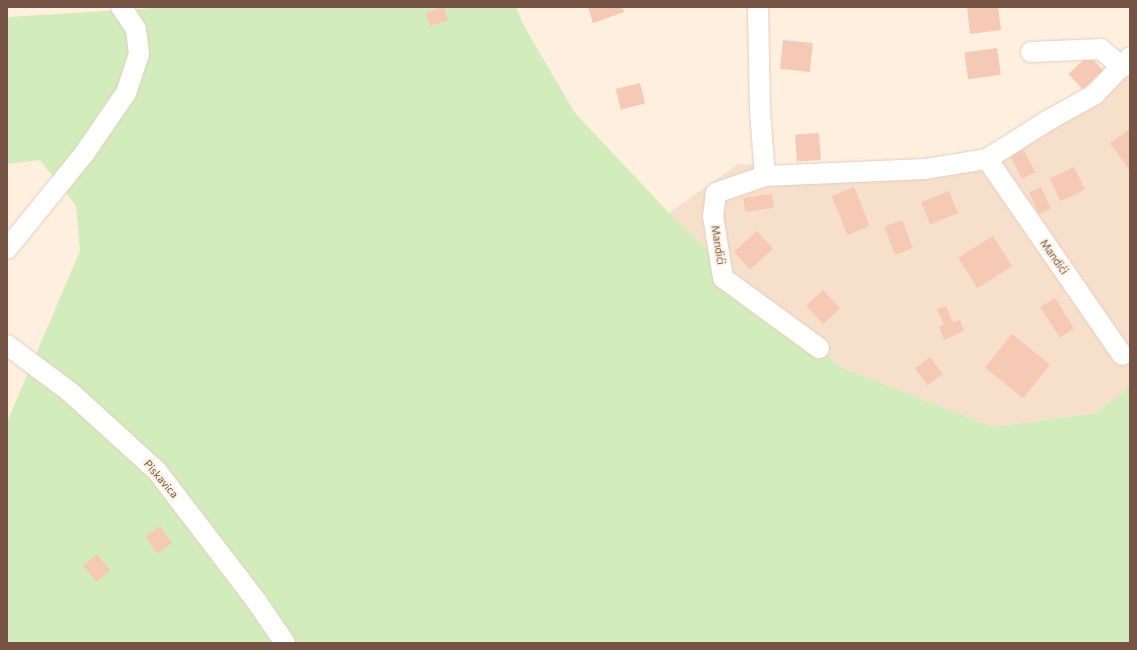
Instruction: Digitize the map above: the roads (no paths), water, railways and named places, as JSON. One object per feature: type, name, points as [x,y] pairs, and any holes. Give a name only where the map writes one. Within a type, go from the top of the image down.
[{"type":"street","points":[[7,249],[84,154],[126,93],[139,54],[136,29],[121,7]]},
{"type":"street","points":[[758,7],[760,112],[765,176]]},
{"type":"street","name":"Mandići","points":[[819,348],[723,278],[713,216],[716,194],[765,176],[925,169],[987,159],[1047,121],[1094,95],[1126,62],[1101,50],[1031,52]]},
{"type":"street","name":"Mandići","points":[[987,159],[1122,355]]},
{"type":"street","name":"Piskavica","points":[[7,345],[69,391],[157,471],[257,602],[285,643]]}]
